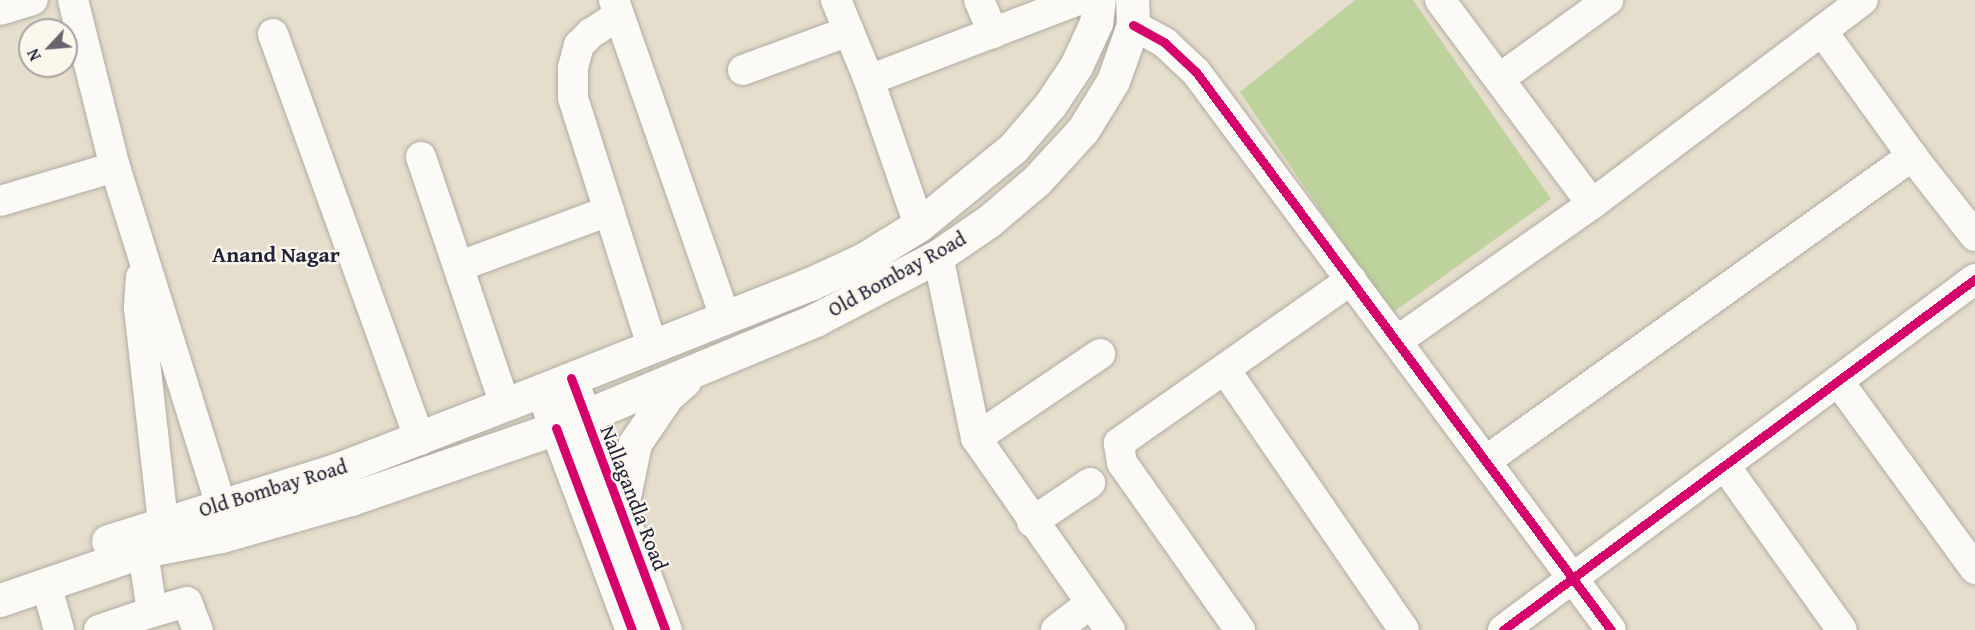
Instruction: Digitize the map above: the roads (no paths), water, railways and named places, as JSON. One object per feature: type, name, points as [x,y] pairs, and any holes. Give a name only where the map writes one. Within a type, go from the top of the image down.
[{"type":"main road","name":"Old Bombay Road","points":[[0,578],[220,503],[336,470],[420,440],[864,259],[919,225],[1013,148],[1050,105],[1076,66],[1096,23],[1100,0]]},
{"type":"main road","name":"Old Bombay Road","points":[[0,600],[143,551],[221,536],[351,499],[570,422],[815,320],[938,256],[989,221],[1037,180],[1083,130],[1113,81],[1133,12]]},
{"type":"main road","points":[[621,514],[636,442],[667,396],[697,370]]},
{"type":"main road","points":[[556,384],[570,422],[632,630]]},
{"type":"main road","name":"Nallagandla Road","points":[[570,422],[621,514],[665,630]]},
{"type":"street","points":[[0,10],[32,0]]},
{"type":"street","points":[[73,0],[115,167],[220,503]]},
{"type":"street","points":[[836,0],[869,80],[919,225]]},
{"type":"street","points":[[979,0],[993,33]]},
{"type":"street","points":[[869,80],[1078,0]]},
{"type":"street","points":[[1440,0],[1592,204]]},
{"type":"street","points":[[1499,79],[1608,0]]},
{"type":"street","points":[[1397,342],[1592,204],[1863,0]]},
{"type":"street","points":[[651,345],[573,98],[573,68],[579,45],[616,8],[726,317]]},
{"type":"street","points":[[1133,12],[1196,72],[1487,460],[1611,630]]},
{"type":"street","points":[[743,70],[849,31]]},
{"type":"street","points":[[1822,31],[1912,156],[1975,236]]},
{"type":"street","points":[[273,34],[420,440]]},
{"type":"street","points":[[1487,460],[1912,156]]},
{"type":"street","points":[[421,157],[460,266],[505,405]]},
{"type":"street","points":[[0,201],[115,167]]},
{"type":"street","points":[[460,266],[609,211]]},
{"type":"street","points":[[142,254],[139,308],[164,522]]},
{"type":"street","points":[[938,256],[976,438],[1032,522],[1110,630]]},
{"type":"street","points":[[1503,630],[1975,279]]},
{"type":"street","points":[[1240,630],[1128,472],[1117,450],[1128,434],[1226,371],[1351,280]]},
{"type":"street","points":[[976,438],[1100,354]]},
{"type":"street","points":[[1226,371],[1404,630]]},
{"type":"street","points":[[1838,381],[1975,569]]},
{"type":"street","points":[[1725,466],[1842,630]]},
{"type":"street","points":[[1032,522],[1090,483]]},
{"type":"street","points":[[143,551],[152,612]]},
{"type":"street","points":[[46,585],[59,630]]},
{"type":"street","points":[[99,630],[187,602],[198,630]]},
{"type":"street","points":[[1056,630],[1091,603]]},
{"type":"district","name":"Anand Nagar","points":[[276,255]]}]
